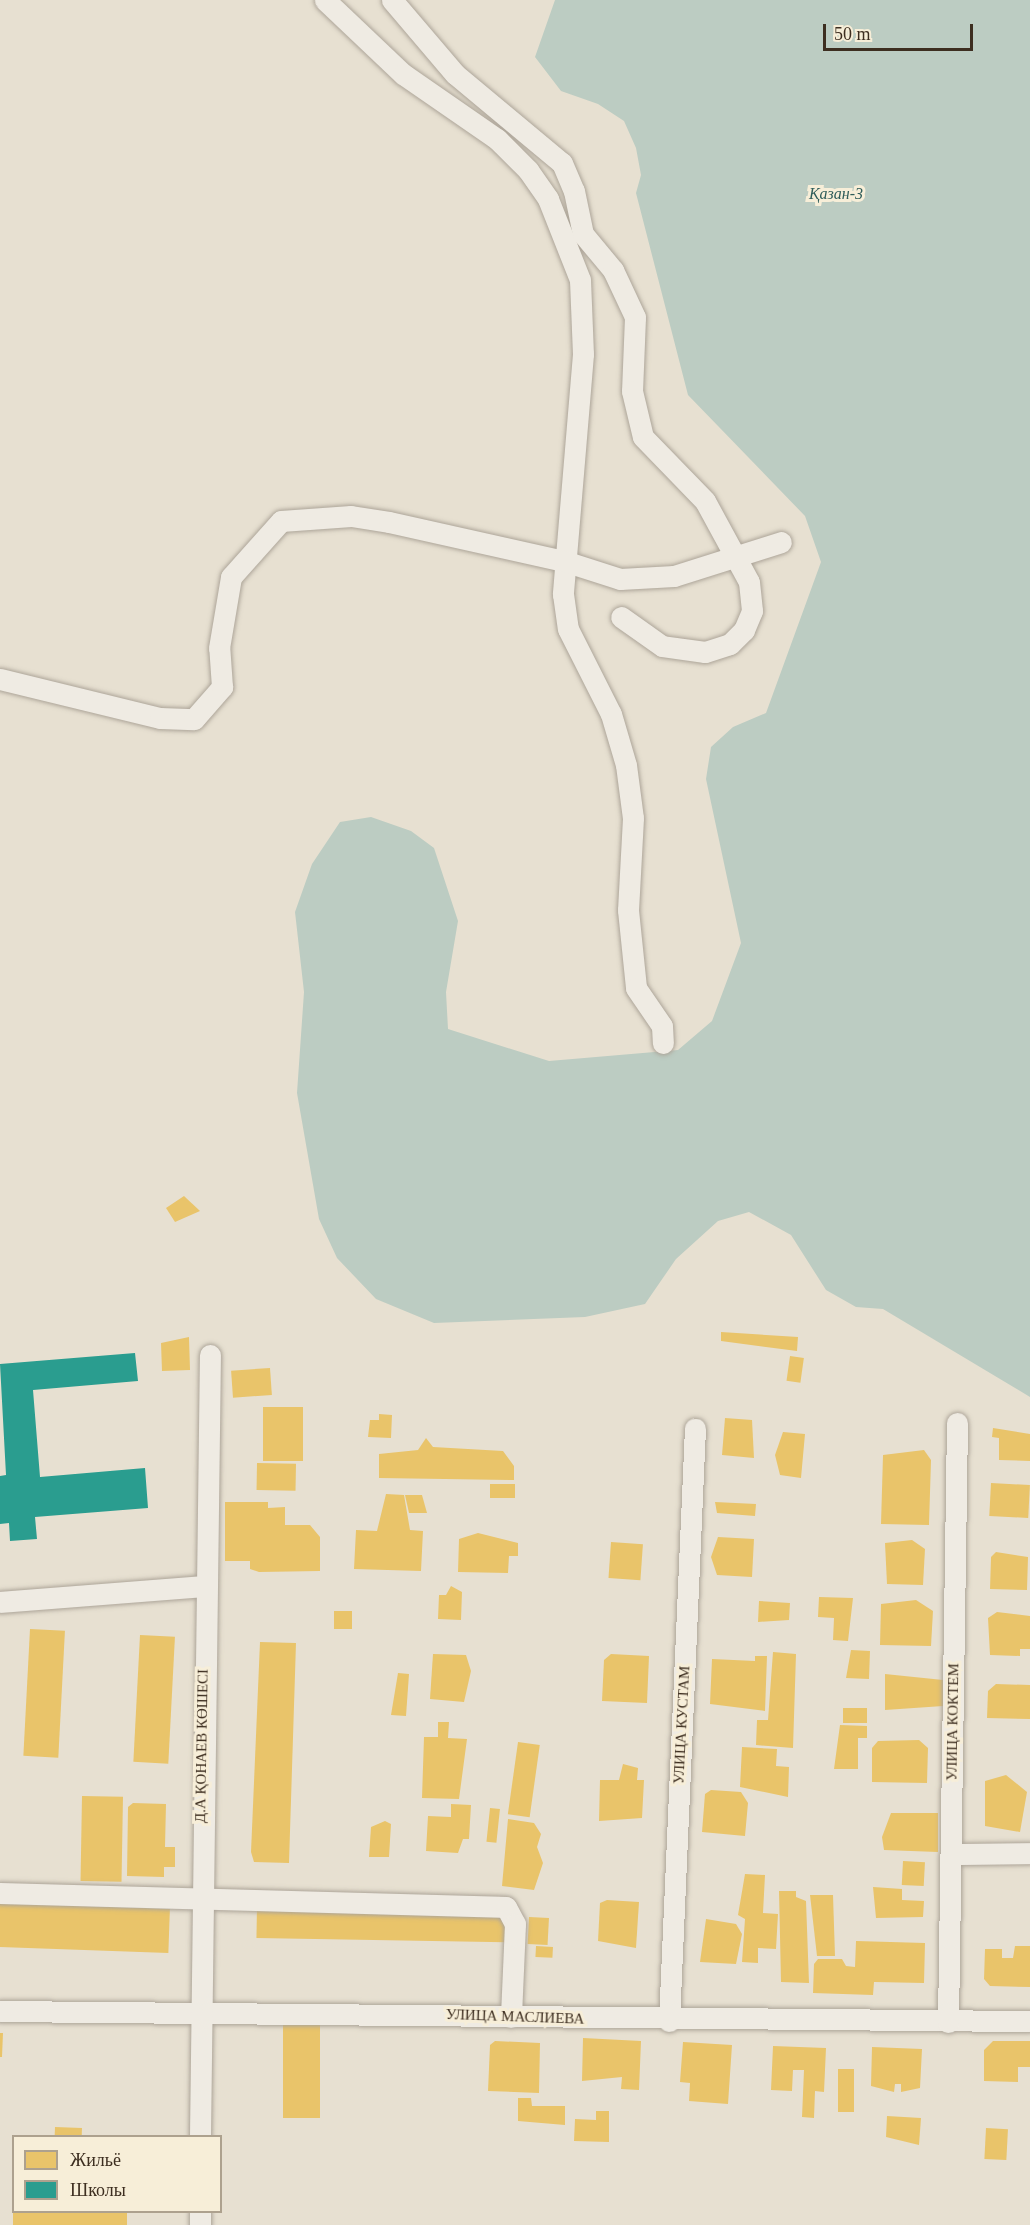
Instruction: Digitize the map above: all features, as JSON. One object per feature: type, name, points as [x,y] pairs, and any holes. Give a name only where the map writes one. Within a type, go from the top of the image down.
[{"type":"street","points":[[325,0],[403,74],[497,139],[528,170],[565,239],[580,280],[583,354],[564,561],[568,628],[611,714],[626,765],[633,818],[628,910],[636,988],[662,1026],[663,1043]]},
{"type":"street","points":[[392,0],[455,74],[562,163],[574,191],[583,234],[613,270],[635,317],[632,391],[639,427],[662,460],[705,501],[749,582],[752,611],[730,644],[678,651],[621,617]]},
{"type":"street","points":[[0,680],[160,718],[194,719],[222,687],[219,648],[231,577],[281,521],[351,516],[564,561],[620,579],[674,576],[734,555],[781,542]]},
{"type":"street","name":"Д.А ҚОНАЕВ КӨШЕСІ","points":[[200,2135],[198,2015],[203,1586],[213,1419],[210,1356]]},
{"type":"street","name":"УЛИЦА КОКТЕМ","points":[[948,2022],[957,1423]]},
{"type":"street","name":"УЛИЦА КУСТАМ","points":[[669,2021],[695,1429]]},
{"type":"street","points":[[0,1602],[203,1586]]},
{"type":"street","points":[[951,1854],[1030,1853]]},
{"type":"street","points":[[0,1893],[200,1901],[506,1907],[515,1924],[511,2017]]},
{"type":"street","name":"УЛИЦА МАСЛИЕВА","points":[[0,2011],[669,2021],[1030,2022]]},
{"type":"water","name":"Қазан-3","points":[[555,0],[1030,0],[1030,1397],[883,1309],[856,1307],[826,1290],[791,1235],[749,1212],[718,1221],[676,1259],[645,1304],[585,1317],[434,1323],[376,1299],[337,1258],[319,1219],[297,1093],[304,992],[295,912],[312,864],[340,822],[371,817],[411,831],[434,848],[458,921],[446,992],[448,1029],[549,1061],[678,1050],[712,1021],[741,943],[706,779],[711,747],[733,727],[766,713],[821,562],[805,516],[688,395],[636,193],[641,175],[636,148],[624,121],[598,104],[561,91],[535,57]]},
{"type":"building: Жильё","points":[[184,1196],[200,1211],[175,1222],[166,1208]]},
{"type":"building: Жильё","points":[[721,1332],[798,1337],[797,1351],[721,1341]]},
{"type":"building: Жильё","points":[[189,1337],[190,1370],[162,1371],[161,1343]]},
{"type":"building: Жильё","points":[[790,1356],[804,1358],[800,1383],[787,1381]]},
{"type":"building: Жильё","points":[[270,1368],[272,1395],[233,1398],[231,1371]]},
{"type":"building: Жильё","points":[[263,1407],[303,1407],[303,1461],[263,1461]]},
{"type":"building: Жильё","points":[[379,1414],[392,1415],[391,1438],[368,1437],[370,1420],[379,1420]]},
{"type":"building: Жильё","points":[[725,1418],[752,1420],[754,1458],[722,1455]]},
{"type":"building: Жильё","points":[[993,1428],[1030,1434],[1030,1461],[999,1460],[999,1438],[992,1437]]},
{"type":"building: Жильё","points":[[783,1432],[805,1434],[801,1478],[780,1475],[775,1455]]},
{"type":"building: Жильё","points":[[426,1438],[433,1447],[503,1451],[514,1466],[514,1480],[379,1478],[379,1454],[418,1450]]},
{"type":"building: Жильё","points":[[924,1450],[931,1460],[929,1525],[881,1524],[883,1455]]},
{"type":"building: Жильё","points":[[257,1463],[296,1464],[296,1491],[257,1490]]},
{"type":"building: Жильё","points":[[991,1483],[1030,1485],[1028,1518],[989,1516]]},
{"type":"building: Жильё","points":[[490,1484],[515,1484],[515,1498],[490,1498]]},
{"type":"building: Жильё","points":[[386,1494],[404,1495],[410,1530],[423,1531],[421,1571],[354,1569],[356,1530],[377,1531]]},
{"type":"building: Жильё","points":[[405,1495],[422,1495],[427,1513],[409,1513]]},
{"type":"building: Жильё","points":[[225,1502],[268,1502],[268,1508],[285,1507],[285,1525],[310,1525],[320,1537],[320,1571],[259,1572],[250,1569],[250,1561],[225,1561]]},
{"type":"building: Жильё","points":[[715,1502],[756,1504],[755,1516],[717,1513]]},
{"type":"building: Жильё","points":[[478,1533],[518,1543],[518,1556],[509,1556],[508,1573],[458,1572],[459,1539]]},
{"type":"building: Жильё","points":[[718,1537],[754,1539],[752,1577],[717,1575],[711,1557]]},
{"type":"building: Жильё","points":[[912,1540],[925,1549],[923,1585],[887,1584],[885,1543]]},
{"type":"building: Жильё","points":[[611,1542],[643,1544],[640,1580],[608,1578]]},
{"type":"building: Жильё","points":[[996,1552],[1028,1557],[1027,1590],[990,1589],[991,1557]]},
{"type":"building: Жильё","points":[[451,1586],[462,1592],[461,1620],[438,1619],[439,1595],[446,1595]]},
{"type":"building: Жильё","points":[[819,1597],[853,1598],[848,1641],[833,1640],[834,1618],[818,1617]]},
{"type":"building: Жильё","points":[[916,1600],[933,1611],[931,1646],[880,1645],[881,1604]]},
{"type":"building: Жильё","points":[[759,1601],[790,1603],[789,1620],[758,1622]]},
{"type":"building: Жильё","points":[[334,1611],[352,1611],[352,1629],[334,1629]]},
{"type":"building: Жильё","points":[[997,1612],[1030,1616],[1030,1649],[1020,1649],[1020,1656],[990,1655],[988,1618]]},
{"type":"building: Жильё","points":[[30,1629],[65,1631],[58,1758],[23,1756]]},
{"type":"building: Жильё","points":[[140,1635],[175,1637],[168,1764],[133,1762]]},
{"type":"building: Жильё","points":[[260,1642],[296,1643],[289,1863],[254,1862],[251,1852]]},
{"type":"building: Жильё","points":[[851,1650],[870,1651],[869,1679],[846,1678]]},
{"type":"building: Жильё","points":[[773,1652],[796,1654],[793,1748],[756,1745],[757,1720],[768,1720]]},
{"type":"building: Жильё","points":[[433,1654],[466,1655],[471,1671],[464,1702],[430,1699]]},
{"type":"building: Жильё","points":[[611,1654],[649,1656],[647,1703],[602,1701],[604,1660]]},
{"type":"building: Жильё","points":[[755,1656],[767,1656],[765,1711],[710,1704],[712,1659],[755,1661]]},
{"type":"building: Жильё","points":[[398,1673],[409,1674],[406,1716],[391,1715]]},
{"type":"building: Жильё","points":[[885,1674],[943,1680],[943,1706],[885,1710]]},
{"type":"building: Жильё","points":[[996,1684],[1030,1685],[1030,1719],[987,1718],[988,1691]]},
{"type":"building: Жильё","points":[[843,1708],[867,1708],[867,1723],[843,1723]]},
{"type":"building: Жильё","points":[[438,1722],[449,1722],[448,1738],[467,1739],[459,1799],[422,1798],[424,1737],[438,1737]]},
{"type":"building: Жильё","points":[[840,1725],[867,1726],[867,1738],[858,1738],[858,1769],[834,1769]]},
{"type":"building: Жильё","points":[[919,1740],[928,1748],[927,1783],[872,1782],[872,1748],[878,1741]]},
{"type":"building: Жильё","points":[[518,1742],[540,1745],[530,1817],[508,1814]]},
{"type":"building: Жильё","points":[[742,1747],[777,1749],[776,1766],[789,1767],[788,1797],[740,1787]]},
{"type":"building: Жильё","points":[[623,1764],[638,1768],[637,1780],[644,1780],[642,1818],[599,1821],[600,1780],[619,1780]]},
{"type":"building: Жильё","points":[[1006,1775],[1027,1792],[1020,1832],[985,1826],[985,1781]]},
{"type":"building: Жильё","points":[[711,1790],[741,1792],[748,1803],[745,1836],[702,1832],[705,1794]]},
{"type":"building: Жильё","points":[[82,1796],[123,1797],[122,1882],[81,1881]]},
{"type":"building: Жильё","points":[[133,1803],[166,1804],[165,1847],[175,1847],[175,1867],[164,1867],[164,1877],[127,1876],[128,1807]]},
{"type":"building: Жильё","points":[[451,1804],[471,1805],[469,1839],[463,1839],[458,1853],[426,1851],[428,1816],[451,1817]]},
{"type":"building: Жильё","points":[[490,1808],[500,1809],[496,1843],[486,1842]]},
{"type":"building: Жильё","points":[[891,1813],[938,1813],[938,1852],[884,1850],[882,1837]]},
{"type":"building: Жильё","points":[[508,1819],[534,1823],[541,1834],[537,1847],[543,1863],[534,1890],[502,1886]]},
{"type":"building: Жильё","points":[[385,1821],[391,1824],[389,1857],[369,1857],[371,1827]]},
{"type":"building: Жильё","points":[[903,1861],[925,1862],[924,1886],[902,1885]]},
{"type":"building: Жильё","points":[[745,1874],[765,1875],[763,1913],[778,1914],[776,1949],[758,1948],[758,1963],[742,1962],[745,1919],[738,1915]]},
{"type":"building: Жильё","points":[[873,1887],[902,1889],[902,1900],[924,1901],[923,1917],[876,1918]]},
{"type":"building: Жильё","points":[[779,1891],[796,1891],[796,1897],[806,1901],[809,1983],[781,1982]]},
{"type":"building: Жильё","points":[[810,1895],[833,1895],[835,1956],[817,1956]]},
{"type":"building: Жильё","points":[[607,1900],[639,1902],[636,1948],[598,1941],[600,1903]]},
{"type":"building: Жильё","points":[[0,1903],[170,1909],[168,1953],[0,1947]]},
{"type":"building: Жильё","points":[[257,1906],[506,1910],[505,1942],[256,1938]]},
{"type":"building: Жильё","points":[[529,1917],[549,1918],[548,1945],[528,1944]]},
{"type":"building: Жильё","points":[[706,1919],[736,1924],[742,1934],[736,1964],[700,1962]]},
{"type":"building: Жильё","points":[[856,1941],[925,1943],[924,1983],[874,1982],[873,1995],[813,1993],[814,1964],[818,1959],[842,1959],[846,1966],[855,1967]]},
{"type":"building: Жильё","points":[[536,1946],[553,1947],[552,1958],[535,1957]]},
{"type":"building: Жильё","points":[[1015,1946],[1030,1946],[1030,1987],[990,1986],[984,1979],[985,1949],[1002,1949],[1002,1958],[1013,1958]]},
{"type":"building: Жильё","points":[[283,2020],[320,2020],[320,2118],[283,2118]]},
{"type":"building: Жильё","points":[[0,2033],[3,2033],[2,2057],[0,2057]]},
{"type":"building: Жильё","points":[[583,2038],[641,2041],[639,2090],[621,2089],[622,2077],[582,2081]]},
{"type":"building: Жильё","points":[[495,2041],[540,2043],[539,2093],[488,2091],[490,2045]]},
{"type":"building: Жильё","points":[[993,2041],[1030,2041],[1030,2067],[1018,2067],[1018,2082],[984,2081],[984,2050]]},
{"type":"building: Жильё","points":[[683,2042],[732,2045],[728,2104],[689,2101],[690,2083],[680,2082]]},
{"type":"building: Жильё","points":[[773,2046],[826,2048],[824,2092],[815,2091],[814,2118],[802,2117],[804,2070],[793,2070],[792,2091],[771,2090]]},
{"type":"building: Жильё","points":[[872,2047],[922,2049],[920,2088],[901,2092],[901,2084],[895,2084],[894,2092],[871,2086]]},
{"type":"building: Жильё","points":[[838,2069],[854,2069],[854,2112],[838,2112]]},
{"type":"building: Жильё","points":[[518,2098],[531,2098],[532,2106],[565,2106],[565,2125],[518,2121]]},
{"type":"building: Жильё","points":[[596,2111],[609,2111],[609,2142],[574,2141],[575,2119],[596,2120]]},
{"type":"building: Жильё","points":[[887,2116],[921,2118],[919,2145],[886,2137]]},
{"type":"building: Жильё","points":[[55,2127],[82,2128],[82,2135],[55,2135]]},
{"type":"building: Жильё","points":[[986,2128],[1008,2129],[1006,2160],[984,2159]]},
{"type":"building: Жильё","points":[[13,2213],[127,2213],[127,2225],[13,2225]]},
{"type":"building: Школы","points":[[135,1353],[138,1381],[33,1390],[40,1477],[145,1468],[148,1508],[35,1517],[37,1539],[10,1541],[9,1523],[0,1524],[0,1476],[6,1475],[0,1364]]}]
